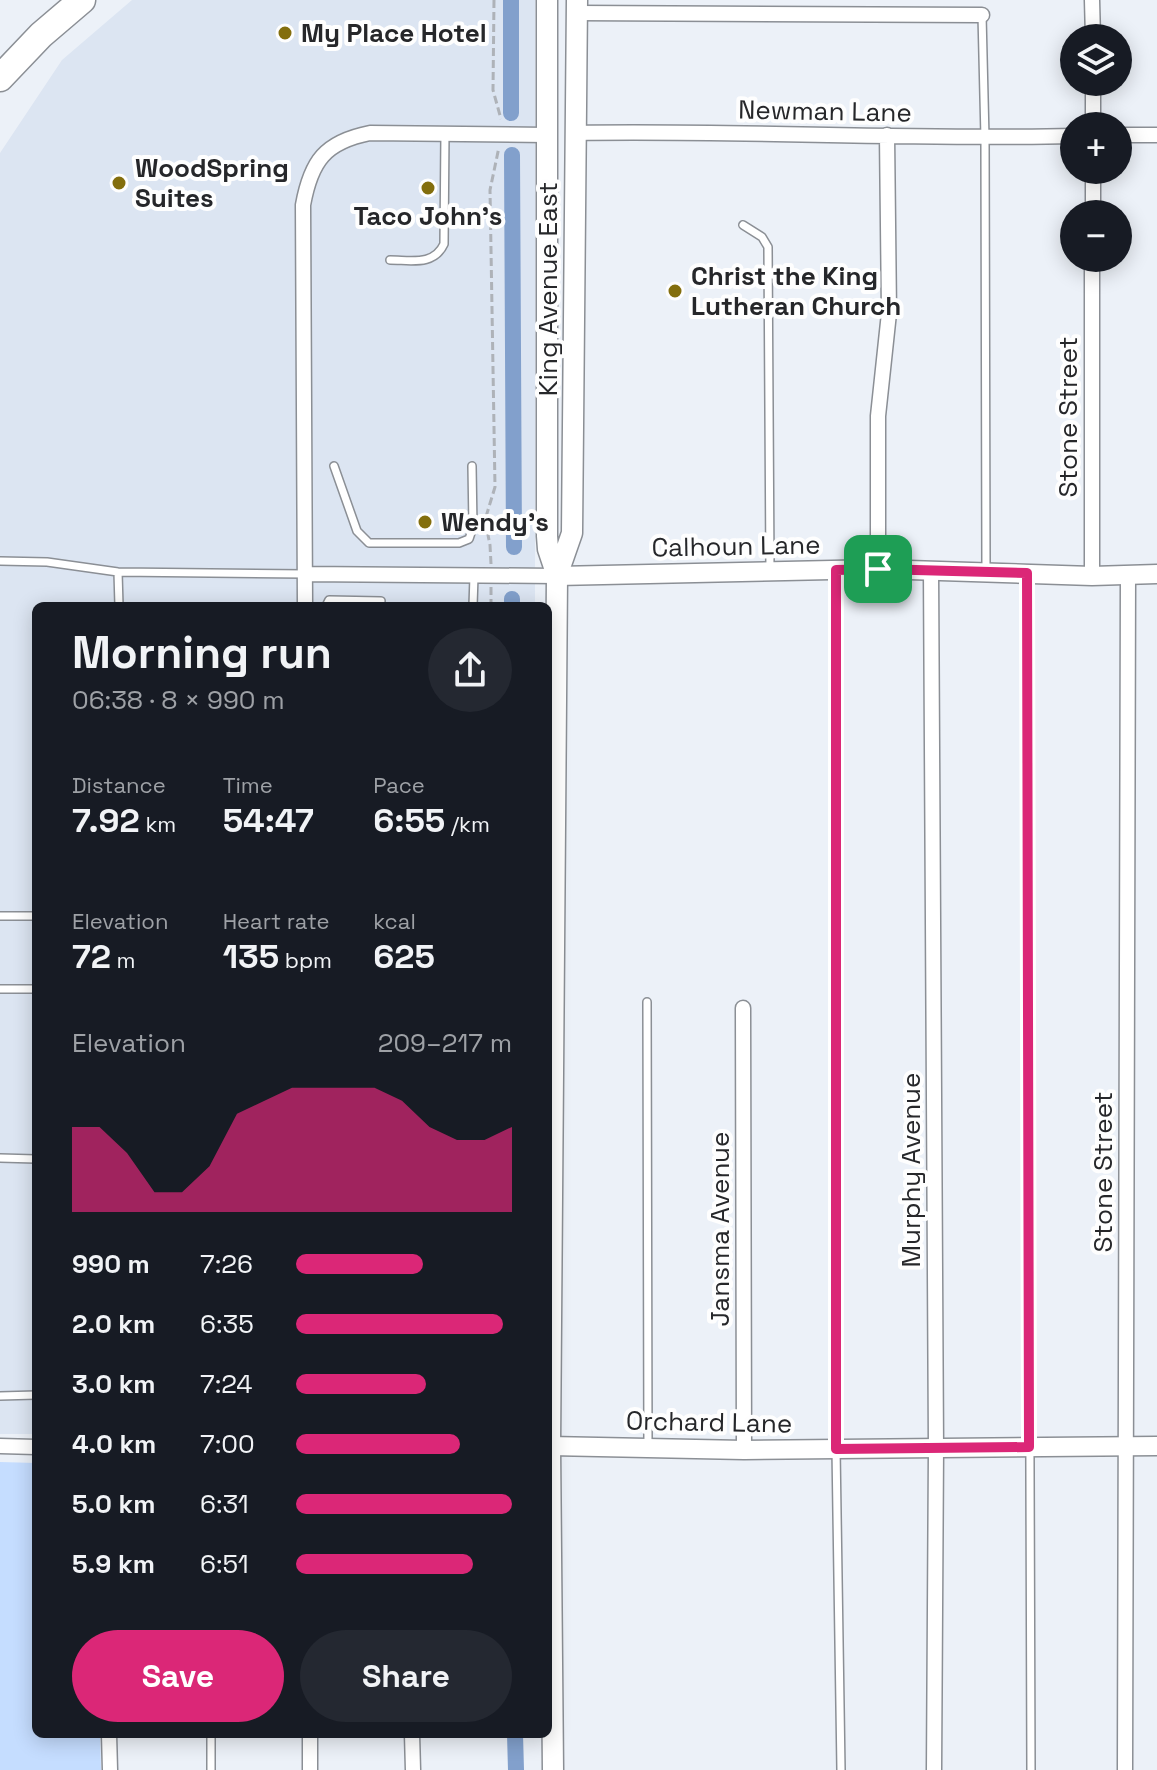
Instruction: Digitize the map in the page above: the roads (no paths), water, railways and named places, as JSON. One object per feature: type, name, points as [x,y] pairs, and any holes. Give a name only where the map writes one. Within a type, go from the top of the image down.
[{"type":"highway","points":[[0,78],[41,35],[82,0]]},
{"type":"main road","points":[[547,5],[562,122],[575,133]]},
{"type":"main road","name":"King Avenue East","points":[[547,5],[548,549],[557,576]]},
{"type":"main road","name":"King Avenue East","points":[[552,917],[557,576],[572,533],[577,7]]},
{"type":"main road","points":[[546,135],[560,161],[574,288]]},
{"type":"main road","name":"King Avenue East","points":[[552,1689],[553,1770]]},
{"type":"street","points":[[1092,0],[1093,24]]},
{"type":"street","points":[[577,7],[982,15]]},
{"type":"street","points":[[305,602],[303,205],[308,179],[324,154],[346,138],[370,133],[546,135]]},
{"type":"street","name":"Newman Lane","points":[[575,133],[1060,136]]},
{"type":"street","points":[[878,569],[878,416],[889,313],[887,135]]},
{"type":"street","points":[[1132,135],[1157,135]]},
{"type":"street","name":"Stone Street","points":[[1092,272],[1092,576]]},
{"type":"street","name":"Calhoun Lane","points":[[557,576],[878,569],[1092,576],[1157,574]]},
{"type":"street","name":"Murphy Avenue","points":[[931,570],[936,1448],[934,1770]]},
{"type":"street","points":[[305,574],[557,576]]},
{"type":"street","name":"Stone Street","points":[[1125,1770],[1128,574]]},
{"type":"street","name":"Jansma Avenue","points":[[743,1008],[744,1450]]},
{"type":"street","points":[[0,1446],[32,1447]]},
{"type":"street","name":"Orchard Lane","points":[[552,1446],[744,1450],[1157,1446]]},
{"type":"street","points":[[109,1738],[110,1770]]},
{"type":"street","points":[[310,1738],[310,1770]]},
{"type":"street","points":[[412,1738],[413,1770]]},
{"type":"lane","points":[[982,15],[986,572]]},
{"type":"lane","points":[[390,260],[432,259],[444,244],[445,133]]},
{"type":"lane","points":[[743,225],[762,237],[768,247],[770,572]]},
{"type":"lane","points":[[334,466],[357,531],[369,543],[459,543],[469,539],[473,527],[472,466]]},
{"type":"lane","points":[[0,561],[47,562],[118,572],[305,574]]},
{"type":"lane","points":[[836,570],[836,1449],[841,1770]]},
{"type":"lane","points":[[118,572],[119,602]]},
{"type":"lane","points":[[1027,573],[1031,1770]]},
{"type":"lane","points":[[473,602],[474,575]]},
{"type":"lane","points":[[328,602],[381,601]]},
{"type":"lane","points":[[0,916],[32,916]]},
{"type":"lane","points":[[0,989],[32,989]]},
{"type":"lane","points":[[647,1002],[648,1448]]},
{"type":"lane","points":[[0,1158],[32,1159]]},
{"type":"lane","points":[[0,1396],[32,1395]]},
{"type":"lane","points":[[211,1738],[211,1770]]},
{"type":"waterway","points":[[511,0],[511,113]]},
{"type":"waterway","points":[[512,155],[514,547]]},
{"type":"waterway","points":[[515,1738],[516,1770]]},
{"type":"place","name":"My Place Hotel","points":[[285,33]]},
{"type":"place","name":"WoodSpring Suites","points":[[119,183]]},
{"type":"place","name":"Taco John's","points":[[428,188]]},
{"type":"place","name":"Christ the King Lutheran Church","points":[[675,291]]},
{"type":"place","name":"Wendy's","points":[[425,522]]}]
